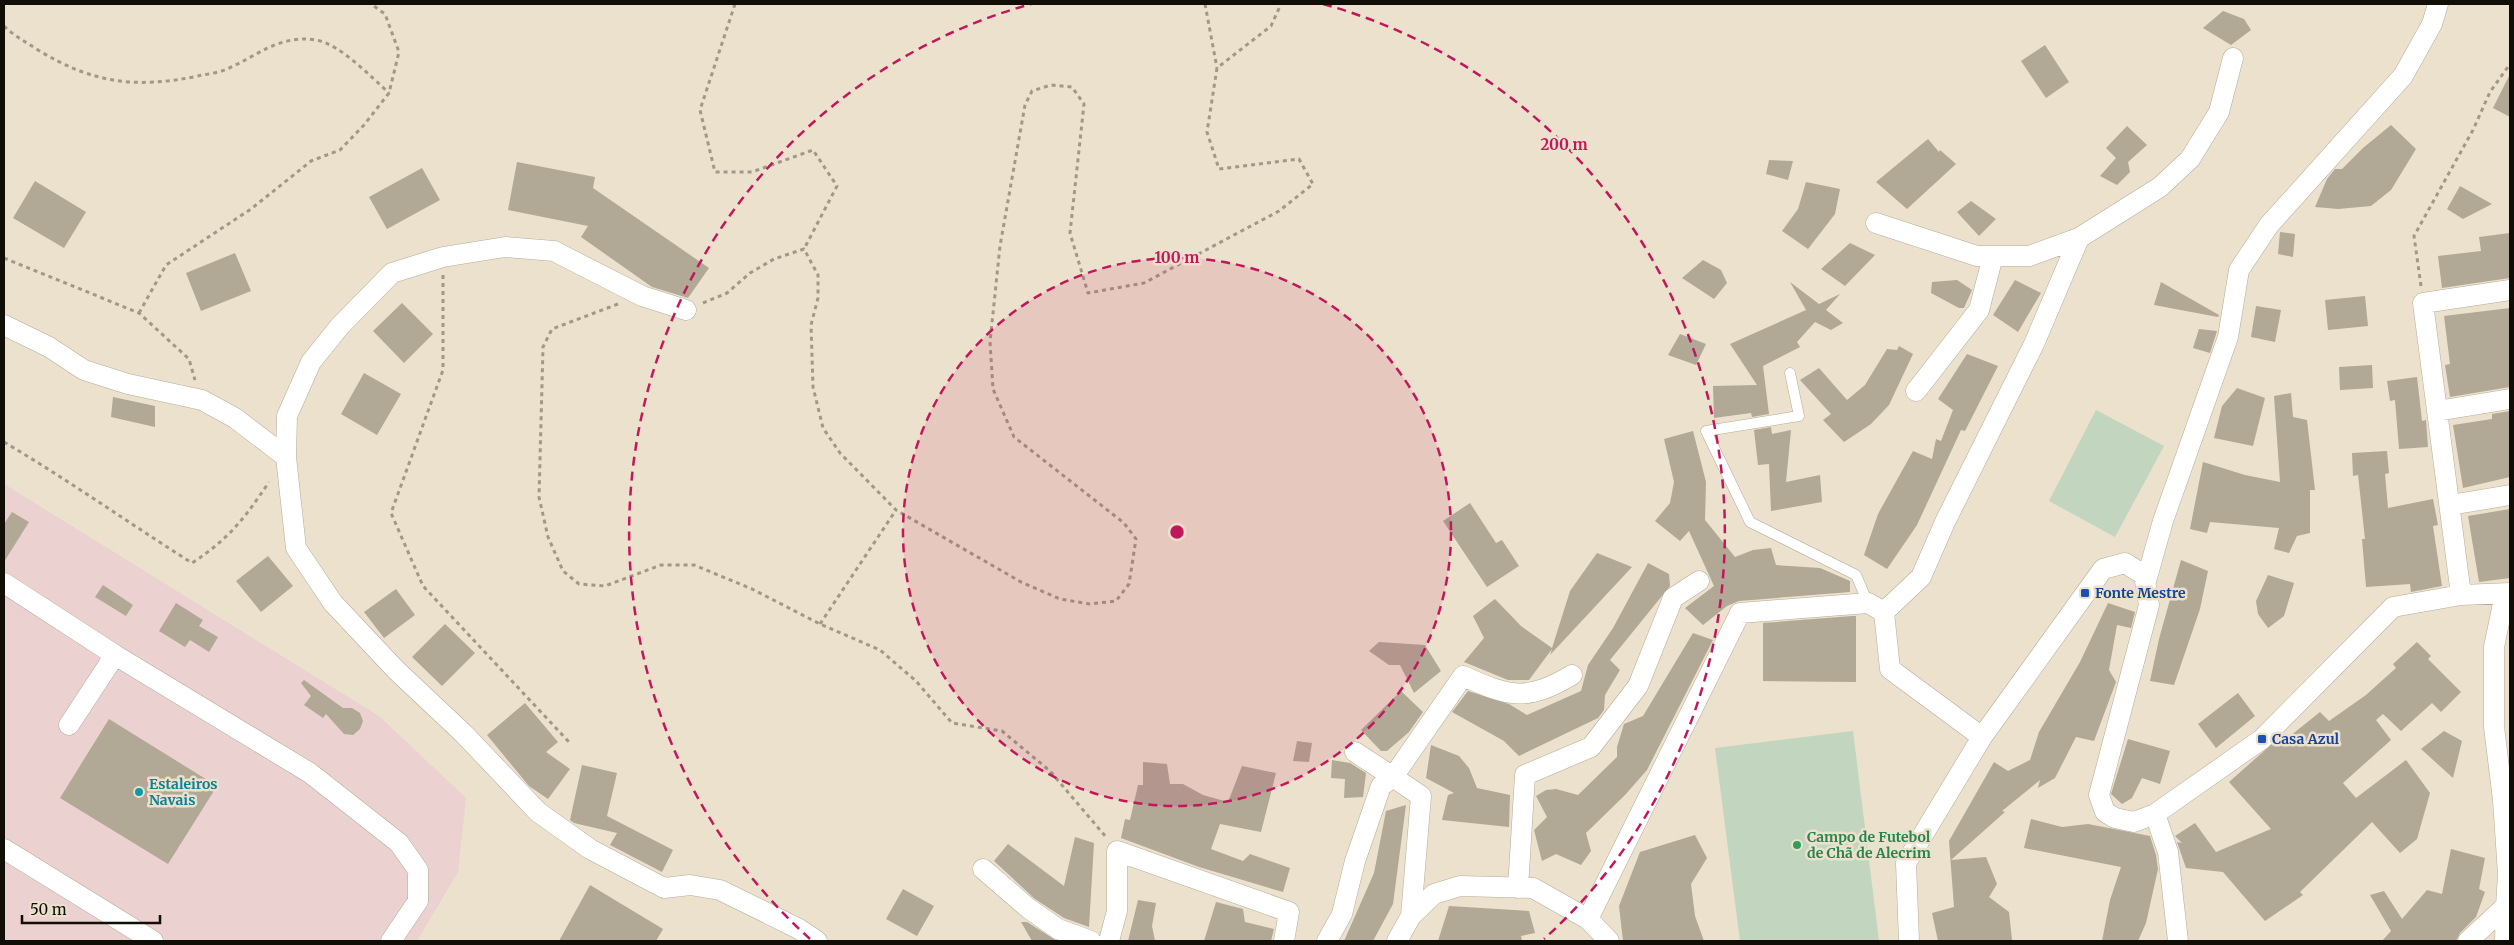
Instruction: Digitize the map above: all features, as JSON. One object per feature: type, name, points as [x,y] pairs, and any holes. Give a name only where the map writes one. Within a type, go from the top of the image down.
[{"type":"street","points":[[2146,581],[2163,521],[2228,338],[2239,270],[2269,225],[2403,76],[2432,24],[2438,4]]},
{"type":"street","points":[[1876,223],[1968,253],[1993,256],[2029,256],[2079,238],[2160,187],[2190,158],[2219,112],[2233,58]]},
{"type":"street","points":[[1588,919],[1740,612],[1876,608],[1921,577],[1945,522],[2034,344],[2079,238]]},
{"type":"street","points":[[686,310],[642,296],[554,251],[505,247],[443,257],[392,273],[340,326],[311,362],[287,416],[286,457],[296,548],[333,602],[396,670],[464,734],[538,812],[590,849],[664,888],[690,885],[720,890],[799,929],[817,941]]},
{"type":"street","points":[[1916,390],[1979,310],[1993,256]]},
{"type":"street","points":[[2461,595],[2423,303],[2510,290]]},
{"type":"street","points":[[4,324],[49,347],[84,370],[128,384],[202,400],[235,418],[286,457]]},
{"type":"street","points":[[2437,411],[2510,399]]},
{"type":"street","points":[[2450,505],[2510,495]]},
{"type":"street","points":[[1909,941],[1906,863],[1982,737],[2103,569],[2125,563],[2144,575],[2149,605],[2099,794],[2105,812],[2115,818],[2134,822],[2156,814],[2262,739],[2394,607],[2461,595],[2508,594],[2494,647],[2494,727],[2503,800],[2508,874],[2505,941]]},
{"type":"street","points":[[1518,888],[1524,775],[1591,747],[1638,686],[1673,598],[1698,581]]},
{"type":"street","points":[[4,583],[115,655],[310,773],[400,843],[418,870],[418,901],[391,941]]},
{"type":"street","points":[[1876,608],[1890,669],[1982,737]]},
{"type":"street","points":[[69,725],[115,655]]},
{"type":"street","points":[[1327,941],[1342,914],[1356,861],[1381,786],[1393,777],[1464,676],[1498,691],[1519,694],[1546,690],[1572,675]]},
{"type":"street","points":[[1356,752],[1420,796],[1411,916]]},
{"type":"street","points":[[2156,814],[2168,852],[2178,941]]},
{"type":"street","points":[[4,849],[153,941]]},
{"type":"street","points":[[1109,941],[1117,911],[1118,851],[1289,912],[1284,941]]},
{"type":"street","points":[[984,869],[1028,908],[1058,930],[1091,941]]},
{"type":"street","points":[[1397,941],[1411,916],[1434,894],[1460,886],[1533,888],[1588,919],[1609,941]]},
{"type":"street","points":[[2468,941],[2506,906]]},
{"type":"lane","points":[[1790,373],[1799,416],[1706,431],[1750,522],[1856,575],[1876,608]]},
{"type":"path","points":[[139,313],[166,265],[252,209],[311,161],[340,150],[364,125],[389,93],[399,52],[385,14],[371,4]]},
{"type":"path","points":[[686,310],[727,293],[750,273],[774,259],[804,249],[838,186],[813,150],[752,172],[715,172],[700,110],[735,4]]},
{"type":"path","points":[[804,249],[818,275],[818,298],[811,325],[813,387],[823,428],[840,453],[896,510],[1021,582],[1060,599],[1090,604],[1116,601],[1129,584],[1136,539],[1124,523],[1014,437],[993,389],[990,342],[1000,246],[1011,196],[1025,105],[1032,91],[1051,85],[1072,87],[1084,104],[1070,232],[1088,293],[1144,284],[1279,211],[1313,184],[1299,159],[1218,169],[1206,132],[1217,68],[1205,4]]},
{"type":"path","points":[[1217,68],[1271,26],[1281,4]]},
{"type":"path","points":[[4,26],[12,34],[46,55],[94,78],[140,84],[185,78],[227,69],[264,48],[290,40],[316,40],[332,46],[389,93]]},
{"type":"path","points":[[2423,303],[2414,236],[2473,130],[2490,92],[2510,64]]},
{"type":"path","points":[[443,257],[443,370],[391,513],[423,586],[569,742]]},
{"type":"path","points":[[4,258],[139,313],[189,359],[202,400]]},
{"type":"path","points":[[642,296],[582,316],[552,329],[543,347],[539,497],[548,537],[563,571],[579,584],[605,586],[661,565],[694,565],[752,589],[820,624],[880,650],[916,681],[952,723],[1002,731],[1050,771],[1118,851]]},
{"type":"path","points":[[4,442],[60,475],[114,513],[192,562],[220,545],[246,516],[286,457]]},
{"type":"path","points":[[820,624],[896,510]]},
{"type":"shaded area","name":"Estaleiros Navais","points":[[4,484],[379,716],[466,798],[458,872],[417,941],[4,941]]},
{"type":"green space","points":[[2096,410],[2164,446],[2115,537],[2049,501]]},
{"type":"green space","name":"Campo de Futebol de Chã de Alecrim","points":[[1853,731],[1879,941],[1740,941],[1715,748]]},
{"type":"building","points":[[2223,11],[2244,19],[2251,30],[2231,45],[2203,28]]},
{"type":"building","points":[[2045,45],[2069,82],[2046,98],[2021,61]]},
{"type":"building","points":[[2510,74],[2510,117],[2493,108]]},
{"type":"building","points":[[2391,125],[2416,149],[2391,190],[2371,206],[2338,209],[2315,207],[2327,179],[2335,169],[2342,169],[2363,148]]},
{"type":"building","points":[[2127,126],[2147,145],[2128,162],[2130,172],[2117,185],[2100,176],[2116,158],[2106,148]]},
{"type":"building","points":[[1928,139],[1939,152],[1940,150],[1956,164],[1907,209],[1876,182]]},
{"type":"building","points":[[1769,160],[1793,161],[1788,180],[1766,174]]},
{"type":"building","points":[[517,162],[595,177],[593,188],[709,268],[688,298],[652,287],[581,237],[588,226],[508,210]]},
{"type":"building","points":[[422,168],[440,200],[387,229],[369,197]]},
{"type":"building","points":[[35,181],[86,212],[64,248],[13,218]]},
{"type":"building","points":[[1806,182],[1840,189],[1835,214],[1808,249],[1782,231],[1798,209]]},
{"type":"building","points":[[2460,186],[2492,204],[2463,219],[2447,209]]},
{"type":"building","points":[[1971,201],[1996,219],[1979,236],[1957,212]]},
{"type":"building","points":[[2280,232],[2295,234],[2293,257],[2278,254]]},
{"type":"building","points":[[2510,233],[2510,278],[2442,288],[2438,256],[2481,251],[2479,237]]},
{"type":"building","points":[[1850,243],[1875,255],[1845,286],[1821,269]]},
{"type":"building","points":[[235,253],[251,291],[201,311],[186,273]]},
{"type":"building","points":[[1703,260],[1721,270],[1727,283],[1714,299],[1682,278]]},
{"type":"building","points":[[1957,280],[1972,290],[1964,308],[1959,308],[1931,293],[1932,282]]},
{"type":"building","points":[[2015,280],[2041,293],[2018,332],[1993,315]]},
{"type":"building","points":[[1790,282],[1819,304],[1840,294],[1826,310],[1843,323],[1831,330],[1815,322],[1797,342],[1800,347],[1763,366],[1769,414],[1752,417],[1751,413],[1714,418],[1713,386],[1757,385],[1730,344],[1806,310]]},
{"type":"building","points":[[2161,282],[2219,315],[2218,317],[2154,305]]},
{"type":"building","points":[[2365,296],[2368,326],[2328,330],[2325,300]]},
{"type":"building","points":[[402,303],[433,334],[404,363],[373,331]]},
{"type":"building","points":[[2256,306],[2281,310],[2275,342],[2251,337]]},
{"type":"building","points":[[2510,308],[2510,387],[2450,397],[2445,365],[2450,364],[2444,316]]},
{"type":"building","points":[[2199,329],[2217,331],[2210,353],[2193,348]]},
{"type":"building","points":[[1680,334],[1706,344],[1696,365],[1668,355]]},
{"type":"building","points":[[1899,346],[1913,354],[1889,405],[1871,424],[1844,442],[1823,420],[1831,414],[1800,380],[1819,368],[1847,400],[1865,385],[1887,349],[1897,350]]},
{"type":"building","points":[[1967,354],[1998,366],[1965,431],[1961,430],[1917,525],[1887,569],[1864,555],[1878,514],[1913,451],[1932,459],[1936,439],[1941,441],[1953,410],[1938,399]]},
{"type":"building","points":[[2372,365],[2373,388],[2340,390],[2339,367]]},
{"type":"building","points":[[364,373],[401,394],[377,435],[341,414]]},
{"type":"building","points":[[2417,377],[2422,421],[2426,420],[2428,447],[2399,449],[2395,400],[2390,401],[2387,381]]},
{"type":"building","points":[[2237,388],[2265,398],[2253,446],[2214,438],[2222,406]]},
{"type":"building","points":[[2291,393],[2293,417],[2307,420],[2315,490],[2310,490],[2310,533],[2297,536],[2289,553],[2274,549],[2279,528],[2210,522],[2207,533],[2190,529],[2203,462],[2245,475],[2280,482],[2274,396]]},
{"type":"building","points":[[113,397],[155,406],[155,427],[111,417]]},
{"type":"building","points":[[2510,411],[2510,477],[2463,488],[2453,425],[2492,419],[2492,414]]},
{"type":"building","points":[[1771,427],[1772,434],[1791,430],[1786,482],[1820,475],[1822,502],[1771,511],[1769,464],[1758,465],[1754,430]]},
{"type":"building","points":[[1693,431],[1706,482],[1705,520],[1735,557],[1753,550],[1771,548],[1776,565],[1820,568],[1850,581],[1850,592],[1739,601],[1727,606],[1703,625],[1685,608],[1714,586],[1689,531],[1680,541],[1655,521],[1670,503],[1674,482],[1664,439]]},
{"type":"building","points":[[2387,451],[2389,473],[2385,474],[2388,508],[2433,499],[2438,525],[2433,526],[2442,586],[2411,592],[2410,584],[2366,587],[2362,539],[2365,539],[2358,475],[2353,476],[2352,453]]},
{"type":"building","points":[[1470,503],[1496,543],[1502,540],[1519,566],[1487,587],[1443,521]]},
{"type":"building","points":[[2510,509],[2510,578],[2479,582],[2468,516]]},
{"type":"building","points":[[12,512],[29,522],[4,562],[4,524]]},
{"type":"building","points":[[1597,553],[1632,567],[1550,655],[1552,649],[1529,680],[1508,680],[1464,662],[1484,638],[1473,616],[1495,599],[1521,626],[1552,648],[1570,591]]},
{"type":"building","points":[[268,556],[293,586],[261,612],[236,581]]},
{"type":"building","points":[[2181,560],[2208,571],[2200,609],[2174,685],[2150,681],[2159,639]]},
{"type":"building","points":[[1648,563],[1669,574],[1670,586],[1610,660],[1620,670],[1605,695],[1604,710],[1598,718],[1519,756],[1504,741],[1452,712],[1468,691],[1509,704],[1527,715],[1581,691],[1588,665],[1613,628]]},
{"type":"building","points":[[2268,575],[2294,583],[2284,616],[2268,628],[2258,614],[2256,601]]},
{"type":"building","points":[[103,585],[133,605],[126,616],[95,597]]},
{"type":"building","points":[[396,589],[415,615],[384,638],[364,612]]},
{"type":"building","points":[[176,603],[203,620],[199,626],[218,637],[209,652],[190,640],[185,647],[159,631]]},
{"type":"building","points":[[2108,603],[2135,612],[2131,628],[2117,625],[2109,670],[2116,682],[2094,741],[2076,737],[2055,778],[2038,788],[2040,780],[2002,811],[2005,812],[1951,860],[1986,857],[1997,884],[1989,897],[2009,912],[2012,940],[1938,941],[1932,913],[1954,907],[1949,841],[1994,762],[2008,771],[2030,760],[2039,732],[2080,662]]},
{"type":"building","points":[[1856,616],[1856,682],[1763,681],[1763,623]]},
{"type":"building","points":[[445,624],[475,653],[442,686],[412,657]]},
{"type":"building","points":[[1693,633],[1713,640],[1647,770],[1625,795],[1586,833],[1591,851],[1581,865],[1556,854],[1542,861],[1534,830],[1547,817],[1536,796],[1546,790],[1556,789],[1578,795],[1617,757],[1617,747],[1624,724],[1643,716]]},
{"type":"building","points":[[1379,642],[1425,645],[1441,671],[1414,693],[1400,665],[1389,665],[1369,651]]},
{"type":"building","points":[[2417,642],[2431,656],[2428,659],[2461,692],[2441,712],[2432,703],[2401,731],[2383,714],[2376,720],[2391,740],[2343,783],[2356,798],[2406,760],[2430,793],[2417,839],[2400,853],[2372,822],[2300,892],[2303,895],[2265,921],[2223,872],[2186,868],[2177,842],[2182,843],[2175,836],[2195,823],[2216,852],[2271,829],[2229,782],[2281,736],[2285,740],[2320,712],[2329,721],[2366,695],[2396,668],[2393,664]]},
{"type":"building","points":[[304,680],[343,708],[352,708],[360,713],[363,721],[360,729],[353,735],[344,734],[326,714],[323,718],[304,705],[311,696],[301,683]]},
{"type":"building","points":[[1401,691],[1423,712],[1409,732],[1387,751],[1381,751],[1361,730]]},
{"type":"building","points":[[2238,693],[2255,716],[2216,748],[2198,724]]},
{"type":"building","points":[[525,703],[558,742],[546,752],[570,769],[548,799],[529,786],[487,735]]},
{"type":"building","name":"Estaleiros Navais","points":[[109,719],[217,786],[168,864],[60,798]]},
{"type":"building","points":[[2444,731],[2462,741],[2453,778],[2421,749]]},
{"type":"building","points":[[2128,739],[2170,751],[2160,784],[2142,778],[2132,798],[2122,804],[2111,794]]},
{"type":"building","points":[[1297,741],[1312,743],[1309,762],[1293,761]]},
{"type":"building","points":[[1431,745],[1459,756],[1469,768],[1477,788],[1510,795],[1509,827],[1442,820],[1448,795],[1454,793],[1426,778]]},
{"type":"building","points":[[1332,760],[1350,763],[1366,773],[1363,797],[1344,798],[1345,779],[1331,778]]},
{"type":"building","points":[[1143,762],[1167,764],[1170,784],[1183,784],[1203,795],[1228,802],[1242,766],[1276,773],[1261,832],[1220,824],[1211,849],[1243,861],[1250,854],[1290,868],[1283,892],[1199,867],[1121,838],[1125,819],[1130,820],[1138,785],[1143,785]]},
{"type":"building","points":[[582,765],[617,773],[607,816],[673,850],[662,872],[610,845],[617,833],[574,823],[570,820]]},
{"type":"building","points":[[1406,805],[1393,904],[1373,941],[1344,941],[1374,873],[1386,811]]},
{"type":"building","points":[[2031,819],[2062,827],[2088,824],[2150,836],[2158,869],[2146,923],[2138,941],[2102,941],[2110,900],[2121,867],[2024,848]]},
{"type":"building","points":[[1695,835],[1707,858],[1691,884],[1695,916],[1704,941],[1623,941],[1619,906],[1640,852]]},
{"type":"building","points":[[1075,837],[1094,843],[1089,927],[1064,918],[1035,899],[994,861],[1008,844],[1064,886]]},
{"type":"building","points":[[2451,849],[2485,858],[2479,889],[2485,892],[2476,917],[2460,933],[2456,941],[2382,941],[2391,931],[2370,895],[2384,891],[2402,919],[2427,890],[2442,894]]},
{"type":"building","points":[[590,885],[663,929],[656,941],[559,941]]},
{"type":"building","points":[[903,889],[934,906],[917,936],[886,919]]},
{"type":"building","points":[[1138,900],[1156,903],[1152,926],[1155,941],[1128,941]]},
{"type":"building","points":[[1216,902],[1243,909],[1245,922],[1274,929],[1271,941],[1204,941]]},
{"type":"building","points":[[1449,906],[1529,911],[1535,933],[1521,936],[1522,941],[1438,941]]},
{"type":"building","points":[[1021,922],[1027,922],[1057,941],[1032,941]]},
{"type":"place","name":"Fonte Mestre","points":[[2085,593]]},
{"type":"place","name":"Casa Azul","points":[[2262,739]]},
{"type":"place","name":"Estaleiros Navais","points":[[139,792]]},
{"type":"place","name":"Campo de Futebol de Chã de Alecrim","points":[[1797,845]]}]
